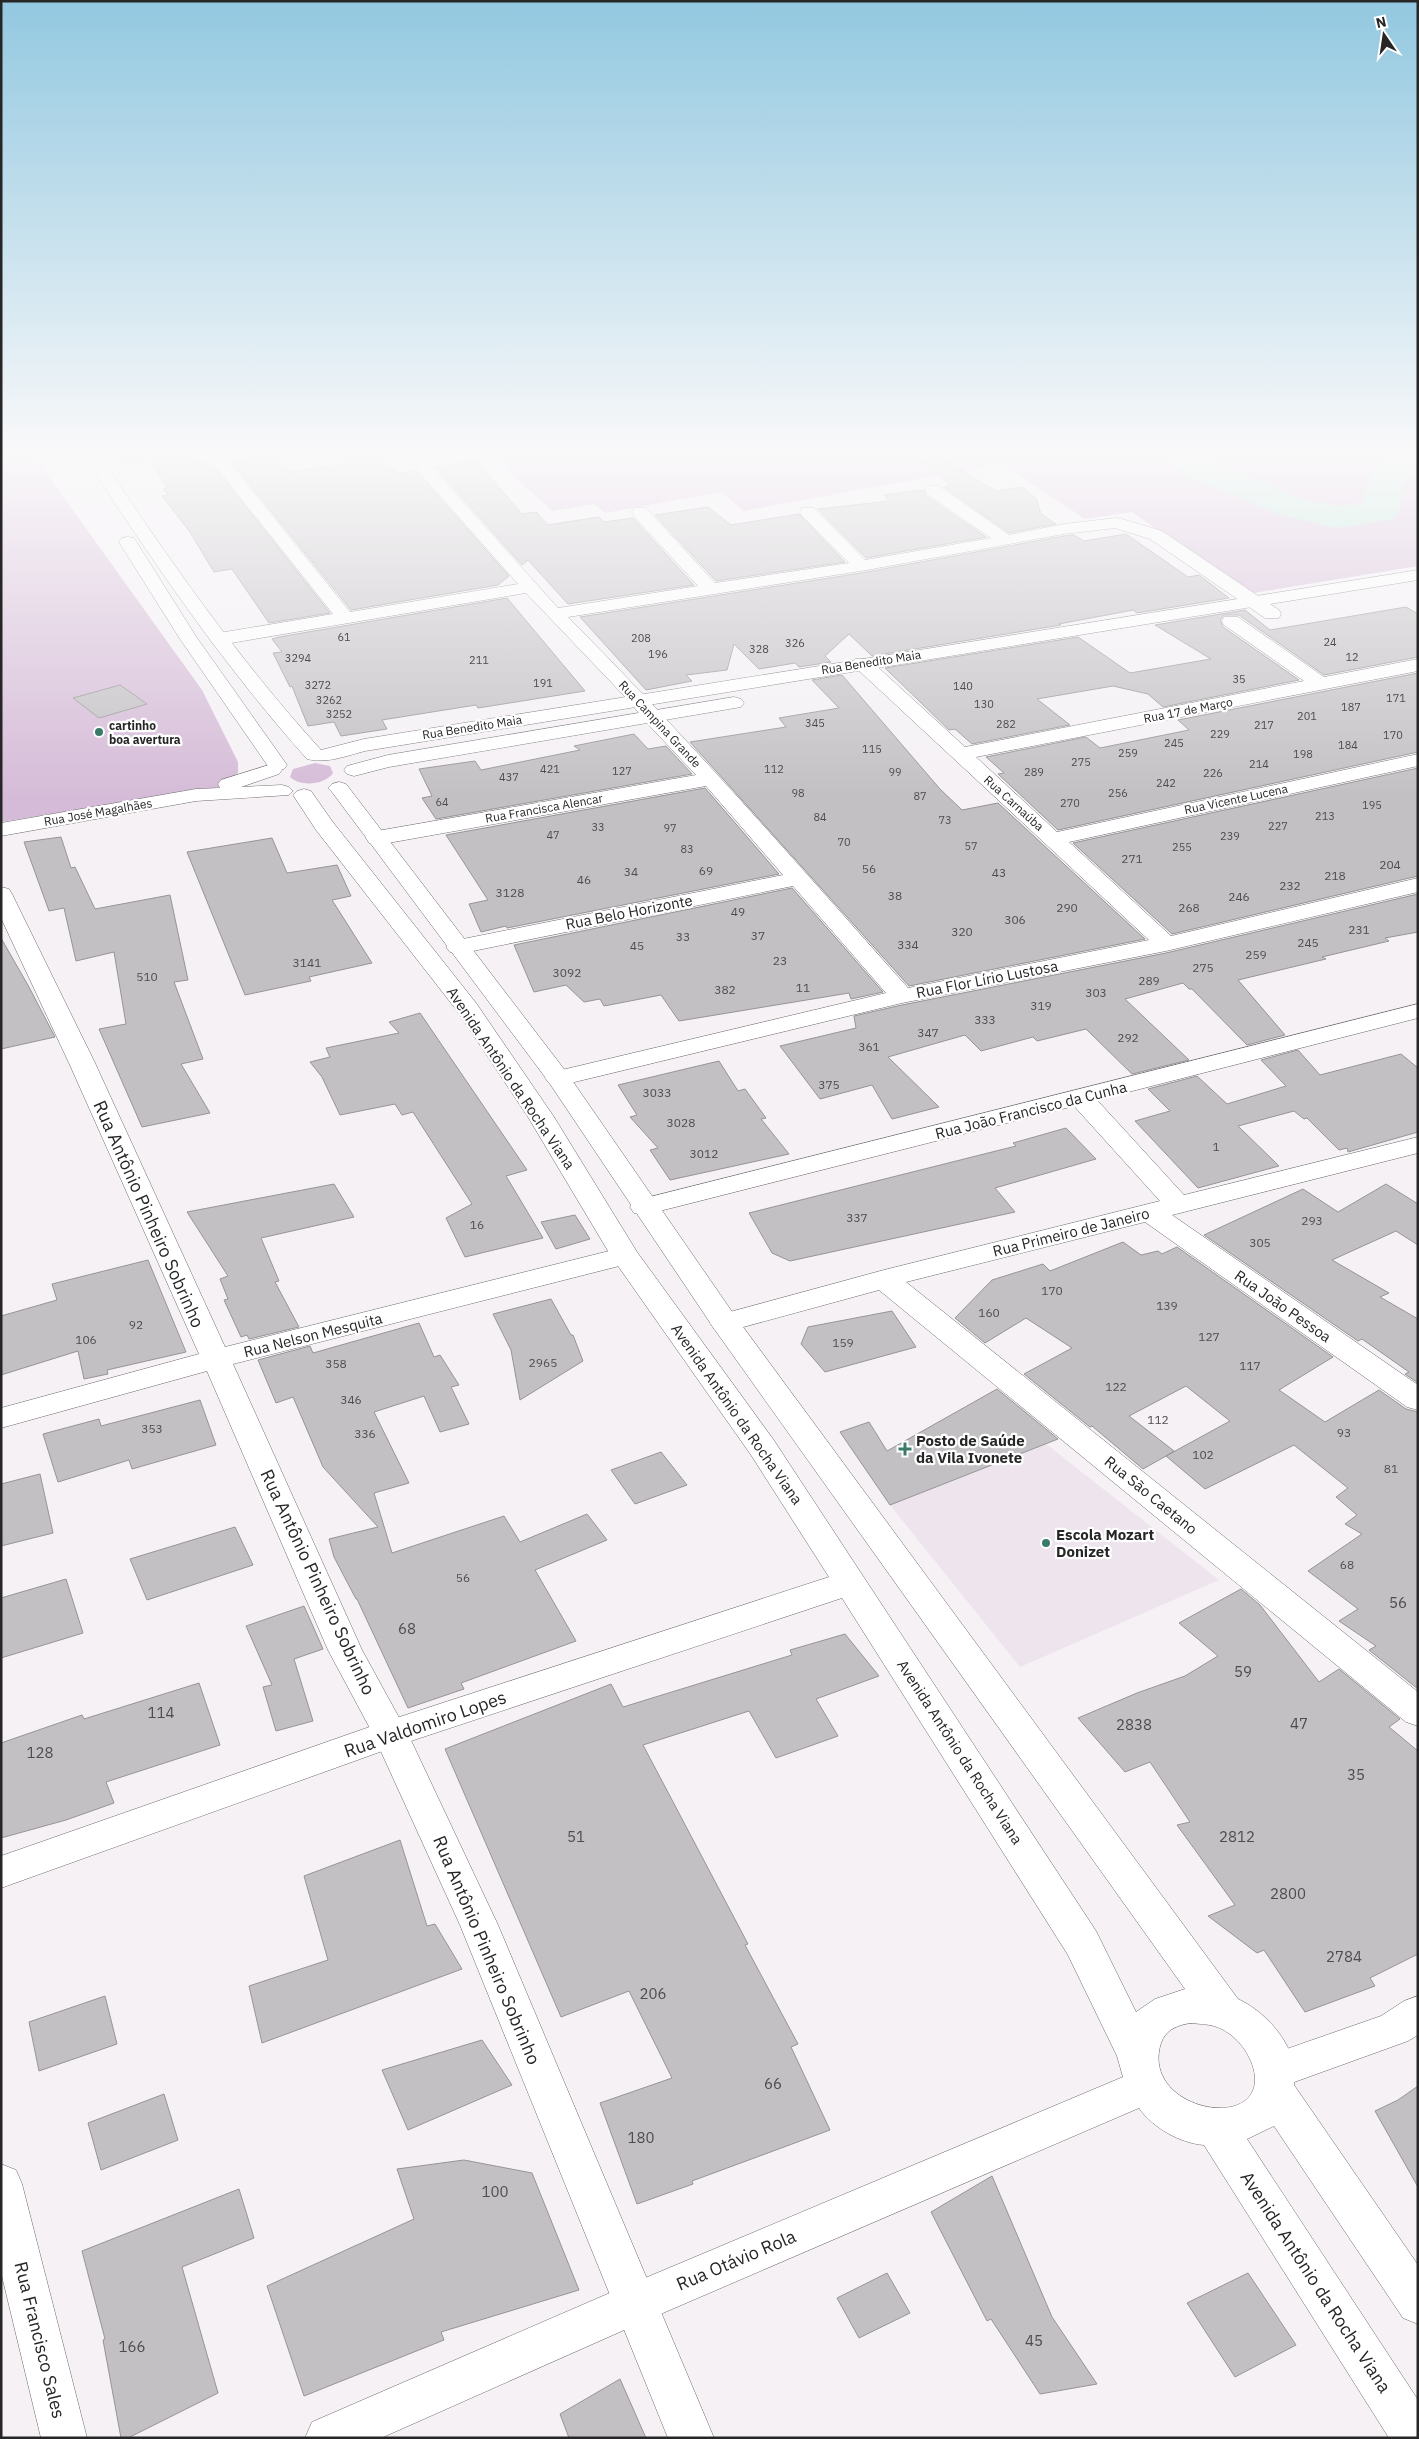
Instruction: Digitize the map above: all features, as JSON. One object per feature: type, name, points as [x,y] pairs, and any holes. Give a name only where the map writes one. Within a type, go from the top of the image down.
[{"type":"street","points":[[146,570],[189,639],[274,767],[269,776],[269,781],[282,791]]},
{"type":"street","points":[[171,570],[219,639],[278,717],[320,755]]},
{"type":"street","points":[[307,570],[345,617]]},
{"type":"street","name":"Rua Campina Grande","points":[[516,570],[554,614],[638,699],[652,717],[711,779],[902,996]]},
{"type":"street","points":[[693,570],[711,590]]},
{"type":"street","points":[[554,614],[837,570]]},
{"type":"street","points":[[1208,570],[1272,614]]},
{"type":"street","name":"Rua Benedito Maia","points":[[274,767],[300,756],[320,755],[364,745],[862,663],[1256,602],[1418,574]]},
{"type":"street","points":[[219,639],[532,587]]},
{"type":"street","name":"Rua Benedito Maia","points":[[304,795],[329,792],[347,779],[388,761],[1418,590]]},
{"type":"street","points":[[1231,621],[1322,685]]},
{"type":"street","name":"Rua Carnaúba","points":[[862,663],[1166,944]]},
{"type":"street","name":"Rua 17 de Março","points":[[959,754],[1418,665]]},
{"type":"street","name":"Avenida Antônio da Rocha Viana","points":[[320,755],[340,757],[350,763],[347,779],[378,838],[558,1078],[644,1207],[725,1323],[1223,2010]]},
{"type":"street","name":"Rua Vicente Lucena","points":[[1053,839],[1418,760]]},
{"type":"street","name":"Rua José Magalhães","points":[[196,795],[274,767]]},
{"type":"street","name":"Rua Francisca Alencar","points":[[378,838],[711,779]]},
{"type":"street","name":"Rua José Magalhães","points":[[1,830],[196,795],[282,791],[304,795]]},
{"type":"street","name":"Avenida Antônio da Rocha Viana","points":[[304,795],[324,825],[467,1008],[541,1118],[625,1256],[762,1447],[851,1582],[1082,1943],[1142,2071]]},
{"type":"street","name":"Rua Belo Horizonte","points":[[458,946],[799,878]]},
{"type":"street","name":"Rua Flor Lírio Lustosa","points":[[558,1078],[902,996],[1166,944],[1418,885]]},
{"type":"street","name":"Rua Antônio Pinheiro Sobrinho","points":[[1,894],[82,1063],[294,1531],[345,1650],[390,1734],[479,1925],[634,2304],[691,2438]]},
{"type":"street","name":"Rua João Francisco da Cunha","points":[[644,1207],[1418,1011]]},
{"type":"street","points":[[1080,1097],[1178,1205]]},
{"type":"street","name":"Rua Primeiro de Janeiro","points":[[725,1323],[884,1279],[1149,1212],[1412,1152]]},
{"type":"street","name":"Rua João Pessoa","points":[[1149,1212],[1418,1400]]},
{"type":"street","name":"Rua Nelson Mesquita","points":[[1,1418],[215,1359],[625,1256]]},
{"type":"street","name":"Rua São Caetano","points":[[884,1279],[1418,1712]]},
{"type":"street","name":"Rua Valdomiro Lopes","points":[[1,1872],[390,1734],[851,1582]]},
{"type":"street","points":[[1418,2013],[1394,2029],[1274,2080],[1266,2105],[1252,2117],[1236,2125],[1216,2127],[1174,2117],[1142,2071],[1149,2024],[1164,2013],[1182,2007],[1202,2005],[1223,2010],[1243,2020],[1259,2034],[1270,2052],[1274,2080],[1418,2303]]},
{"type":"street","name":"Rua Otávio Rola","points":[[328,2438],[634,2304],[1142,2071]]},
{"type":"street","name":"Avenida Antônio da Rocha Viana","points":[[1216,2127],[1416,2438]]},
{"type":"street","name":"Rua Francisco Sales","points":[[1,2184],[64,2438]]},
{"type":"shaded area","points":[[1,570],[116,570],[202,690],[238,762],[238,773],[224,783],[226,786],[1,822]]},
{"type":"shaded area","points":[[1213,570],[1395,570],[1247,594]]},
{"type":"shaded area","points":[[315,763],[330,766],[333,773],[324,780],[312,783],[300,782],[290,777],[293,769]]},
{"type":"shaded area","name":"Escola Mozart Donizet","points":[[1046,1444],[1219,1580],[1020,1667],[890,1505]]},
{"type":"building","points":[[213,570],[227,570],[214,572]]},
{"type":"building","points":[[233,570],[296,570],[330,613],[269,623]]},
{"type":"building","points":[[319,570],[504,570],[509,576],[498,585],[351,610]]},
{"type":"building","points":[[537,570],[680,570],[694,585],[568,604]]},
{"type":"building","points":[[706,570],[792,570],[716,581]]},
{"type":"building","points":[[878,570],[1178,570],[1188,577],[1199,575],[1229,598],[1137,613],[1133,610],[1059,624],[1061,625],[872,656],[849,634],[825,656],[831,662],[799,667],[795,663],[759,669],[734,644],[727,670],[686,675],[692,681],[646,690],[580,617]]},
{"type":"building","points":[[507,598],[585,691],[478,708],[476,705],[382,720],[387,729],[341,736],[334,722],[308,726],[292,686],[290,687],[273,653],[282,652],[272,639],[279,637]]},
{"type":"building","points":[[1406,607],[1418,614],[1418,657],[1324,675],[1239,615],[1224,615],[1220,620],[1223,627],[1299,680],[1163,707],[1148,694],[1113,686],[1037,699],[1070,725],[972,744],[955,729],[949,730],[885,668],[1078,637],[1130,673],[1211,659],[1155,625],[1245,610],[1270,630]]},
{"type":"building","points":[[1418,673],[1418,752],[1058,830],[998,774],[1004,773],[986,757],[1086,737],[1100,748],[1189,730],[1178,720]]},
{"type":"building","points":[[842,675],[940,789],[962,810],[998,803],[1145,939],[909,986],[690,742],[786,727],[779,718],[839,708],[812,680]]},
{"type":"building","points":[[120,685],[147,704],[99,718],[73,698]]},
{"type":"building","points":[[634,734],[648,749],[666,746],[692,774],[436,819],[422,798],[432,796],[419,769],[475,761],[481,770],[580,750],[574,746]]},
{"type":"building","points":[[1418,768],[1418,876],[1172,934],[1073,843]]},
{"type":"building","points":[[705,788],[779,874],[481,932],[469,904],[488,900],[446,835]]},
{"type":"building","points":[[61,837],[71,868],[75,867],[95,909],[170,895],[188,980],[174,982],[203,1059],[181,1064],[210,1113],[142,1127],[99,1029],[126,1024],[114,952],[76,961],[64,908],[49,911],[24,842]]},
{"type":"building","points":[[272,838],[287,873],[337,865],[351,896],[332,900],[372,963],[309,977],[311,981],[245,995],[187,852]]},
{"type":"building","points":[[792,888],[883,992],[851,999],[849,993],[679,1021],[661,995],[604,1006],[600,999],[584,1002],[566,985],[534,992],[514,945]]},
{"type":"building","points":[[1418,894],[1418,932],[1385,938],[1389,941],[1322,957],[1326,959],[1238,980],[1285,1035],[1247,1045],[1192,989],[1189,989],[1183,983],[1125,999],[1189,1060],[1132,1074],[1086,1029],[1037,1041],[1033,1037],[981,1051],[965,1035],[888,1057],[939,1107],[892,1119],[872,1085],[820,1099],[780,1046],[856,1028],[854,1016],[1166,953]]},
{"type":"building","points":[[1,938],[29,987],[55,1037],[1,1049]]},
{"type":"building","points":[[420,1013],[527,1170],[506,1176],[543,1238],[465,1257],[446,1218],[472,1204],[413,1112],[402,1115],[395,1104],[340,1115],[322,1077],[310,1062],[330,1057],[326,1048],[399,1033],[389,1022]]},
{"type":"building","points":[[1298,1050],[1320,1075],[1401,1054],[1418,1068],[1418,1132],[1348,1152],[1347,1148],[1339,1150],[1307,1118],[1304,1119],[1294,1111],[1238,1126],[1279,1166],[1198,1188],[1135,1121],[1170,1111],[1148,1089],[1197,1076],[1227,1104],[1286,1086],[1261,1060]]},
{"type":"building","points":[[719,1061],[738,1091],[745,1089],[766,1118],[761,1119],[789,1154],[670,1180],[650,1150],[658,1148],[630,1117],[637,1115],[618,1085]]},
{"type":"building","points":[[1066,1128],[1096,1159],[995,1188],[1015,1212],[790,1261],[772,1253],[749,1213],[1016,1146],[1013,1143]]},
{"type":"building","points":[[334,1184],[354,1217],[261,1238],[279,1281],[275,1282],[299,1327],[249,1339],[247,1335],[241,1337],[224,1300],[228,1299],[220,1279],[228,1276],[187,1212]]},
{"type":"building","points":[[1386,1184],[1418,1204],[1418,1245],[1396,1231],[1332,1260],[1389,1293],[1380,1297],[1418,1319],[1418,1383],[1405,1374],[1409,1372],[1362,1339],[1358,1341],[1204,1235],[1303,1189],[1338,1212]]},
{"type":"building","points":[[575,1215],[590,1239],[556,1249],[541,1222]]},
{"type":"building","points":[[1123,1242],[1141,1255],[1158,1251],[1162,1254],[1177,1247],[1333,1357],[1279,1390],[1325,1422],[1379,1390],[1406,1409],[1418,1412],[1418,1689],[1369,1650],[1376,1646],[1339,1621],[1358,1609],[1308,1571],[1362,1534],[1345,1524],[1357,1515],[1336,1497],[1348,1488],[1294,1445],[1205,1489],[1166,1456],[1143,1469],[1092,1426],[1090,1427],[1024,1374],[1072,1348],[1026,1318],[985,1343],[955,1318],[992,1280],[1043,1264],[1050,1271]],"holes":[[[1186,1386],[1230,1421],[1166,1456],[1174,1451],[1129,1416]]]},
{"type":"building","points":[[148,1260],[186,1352],[107,1370],[108,1374],[84,1379],[78,1351],[1,1375],[1,1316],[57,1300],[52,1284]]},
{"type":"building","points":[[551,1299],[571,1335],[573,1335],[583,1361],[520,1400],[511,1350],[493,1314]]},
{"type":"building","points":[[892,1311],[916,1347],[825,1372],[801,1344],[808,1327]]},
{"type":"building","points":[[419,1323],[434,1357],[440,1355],[459,1385],[451,1387],[469,1424],[440,1432],[424,1396],[374,1412],[409,1483],[374,1493],[392,1553],[504,1516],[520,1542],[587,1514],[607,1540],[535,1570],[576,1641],[461,1683],[464,1689],[408,1708],[357,1599],[334,1557],[329,1539],[378,1527],[323,1467],[293,1397],[276,1403],[258,1360],[310,1346],[313,1353]]},
{"type":"building","points":[[997,1389],[1058,1439],[890,1505],[840,1432],[869,1422],[887,1451]]},
{"type":"building","points":[[200,1400],[216,1445],[132,1469],[129,1460],[58,1482],[43,1434],[99,1419],[101,1426]]},
{"type":"building","points":[[661,1452],[687,1485],[635,1504],[611,1470]]},
{"type":"building","points":[[40,1474],[53,1533],[1,1546],[1,1484]]},
{"type":"building","points":[[235,1527],[253,1565],[147,1600],[130,1559]]},
{"type":"building","points":[[66,1579],[83,1633],[1,1658],[1,1598]]},
{"type":"building","points":[[1241,1589],[1260,1605],[1319,1682],[1339,1669],[1400,1719],[1389,1727],[1418,1751],[1418,1954],[1370,1978],[1375,1986],[1305,2012],[1264,1950],[1257,1953],[1208,1916],[1235,1905],[1177,1825],[1190,1822],[1150,1762],[1125,1772],[1078,1718],[1137,1693],[1185,1676],[1218,1656],[1179,1623]]},
{"type":"building","points":[[304,1606],[323,1649],[294,1659],[313,1721],[276,1731],[263,1687],[272,1685],[246,1626]]},
{"type":"building","points":[[845,1634],[879,1676],[816,1699],[838,1736],[776,1758],[749,1711],[643,1745],[748,1944],[745,1945],[798,2044],[791,2047],[830,2130],[692,2181],[693,2184],[637,2204],[600,2103],[672,2078],[629,1991],[561,2017],[445,1749],[611,1684],[623,1707],[792,1655],[790,1650]]},
{"type":"building","points":[[199,1683],[220,1745],[106,1782],[114,1803],[66,1820],[1,1838],[1,1743],[82,1715],[84,1719]]},
{"type":"building","points":[[400,1840],[427,1926],[435,1924],[462,1969],[262,2043],[249,1986],[328,1960],[304,1876]]},
{"type":"building","points":[[105,1996],[117,2044],[39,2071],[29,2022]]},
{"type":"building","points":[[482,2040],[512,2085],[408,2130],[382,2070]]},
{"type":"building","points":[[1418,2086],[1418,2187],[1375,2111],[1398,2100]]},
{"type":"building","points":[[164,2094],[178,2140],[101,2170],[88,2123]]},
{"type":"building","points":[[464,2160],[532,2173],[579,2290],[441,2332],[444,2340],[304,2396],[267,2286],[414,2219],[397,2169]]},
{"type":"building","points":[[992,2176],[1052,2317],[1097,2384],[1040,2394],[991,2319],[987,2321],[931,2212]]},
{"type":"building","points":[[239,2189],[254,2238],[182,2267],[218,2393],[128,2438],[121,2438],[103,2340],[105,2339],[82,2251]]},
{"type":"building","points":[[887,2273],[910,2313],[859,2338],[837,2298]]},
{"type":"building","points":[[1248,2273],[1296,2345],[1235,2377],[1187,2303]]},
{"type":"building","points":[[620,2379],[646,2438],[569,2438],[560,2414]]},
{"type":"place","name":"cartinho boa avertura","points":[[99,732]]},
{"type":"place","name":"Posto de Saúde da Vila Ivonete","points":[[905,1449]]},
{"type":"place","name":"Escola Mozart Donizet","points":[[1046,1543]]}]
